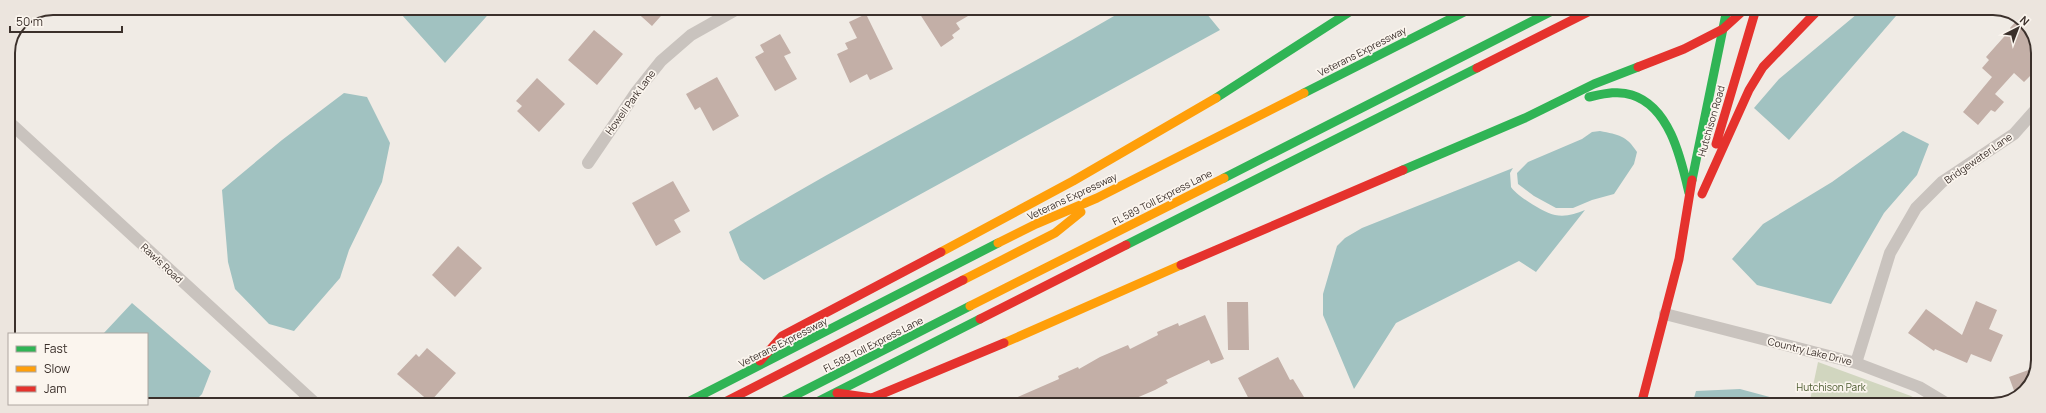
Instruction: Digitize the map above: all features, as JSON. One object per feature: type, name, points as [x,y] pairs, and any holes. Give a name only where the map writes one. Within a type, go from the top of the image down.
[{"type":"main road","points":[[752,370],[782,336],[1062,185],[1183,117],[1258,72],[1345,15]]},
{"type":"main road","name":"Veterans Expressway","points":[[696,398],[1036,224],[1097,198],[1458,15]]},
{"type":"main road","name":"FL 589 Toll Express Lane","points":[[790,398],[1544,15]]},
{"type":"main road","points":[[826,398],[1582,15]]},
{"type":"main road","name":"Hutchison Road","points":[[1643,398],[1683,239],[1689,193],[1726,15]]},
{"type":"main road","points":[[837,393],[872,398],[1041,328],[1238,239],[1525,118],[1594,84],[1684,49],[1723,29],[1738,15]]},
{"type":"main road","name":"Hutchison Road","points":[[1683,239],[1702,194],[1754,15]]},
{"type":"main road","points":[[1702,194],[1749,90],[1763,67],[1813,15]]},
{"type":"main road","points":[[1525,118],[1598,94],[1612,91],[1630,93],[1646,100],[1659,113],[1671,136],[1683,167],[1689,193]]},
{"type":"main road","name":"FL 589 Toll Express Lane","points":[[733,398],[1055,233],[1097,198]]},
{"type":"street","name":"Howell Park Lane","points":[[588,163],[637,91],[662,61],[691,35],[727,15]]},
{"type":"street","name":"Bridgewater Lane","points":[[1856,363],[1890,253],[1916,208],[1942,182],[2014,134],[2031,115]]},
{"type":"street","name":"Rawls Road","points":[[15,128],[309,398]]},
{"type":"street","name":"Country Lake Drive","points":[[1665,314],[1856,363],[1919,387],[1937,398]]},
{"type":"green space","name":"Hutchison Park","points":[[1818,362],[1914,398],[1810,398]]},
{"type":"water","points":[[402,15],[488,15],[445,63]]},
{"type":"water","points":[[1116,15],[1208,15],[1220,30],[764,280],[740,260],[729,232],[828,174]]},
{"type":"water","points":[[1856,15],[1897,15],[1789,140],[1754,108],[1779,79]]},
{"type":"water","points":[[344,93],[367,97],[390,143],[382,182],[349,250],[340,278],[294,331],[269,324],[235,289],[228,262],[222,190],[282,140]]},
{"type":"water","points":[[1600,131],[1622,137],[1633,146],[1637,152],[1634,164],[1614,194],[1592,200],[1573,208],[1556,208],[1534,196],[1518,184],[1517,173],[1528,162],[1582,139],[1592,132]]},
{"type":"water","points":[[1903,131],[1929,144],[1917,175],[1884,213],[1831,304],[1757,285],[1732,259],[1763,224],[1832,182]]},
{"type":"water","points":[[1513,168],[1510,173],[1511,187],[1519,195],[1538,208],[1550,214],[1559,216],[1570,215],[1585,210],[1536,272],[1519,261],[1396,323],[1354,389],[1323,315],[1323,294],[1337,246],[1345,238],[1362,228]]},
{"type":"water","points":[[132,303],[211,371],[202,394],[198,398],[148,398],[148,333],[104,333]]},
{"type":"water","points":[[1740,389],[1773,398],[1694,398],[1696,391]]},
{"type":"building","points":[[640,15],[662,15],[652,26]]},
{"type":"building","points":[[866,15],[893,69],[870,80],[867,74],[850,83],[837,54],[848,49],[845,43],[857,38],[849,22]]},
{"type":"building","points":[[920,15],[967,15],[956,23],[960,29],[952,35],[954,38],[941,47]]},
{"type":"building","points":[[2015,22],[2025,32],[2031,51],[2031,75],[2024,82],[2014,73],[1995,94],[2004,102],[1995,112],[1991,110],[1978,125],[1963,112],[1992,77],[1982,68],[1989,60],[1986,57],[2011,29],[2010,28]]},
{"type":"building","points":[[594,30],[623,54],[597,85],[568,60]]},
{"type":"building","points":[[780,34],[791,53],[784,56],[797,79],[775,91],[755,57],[764,52],[760,45]]},
{"type":"building","points":[[717,77],[739,116],[713,131],[700,107],[695,110],[686,94]]},
{"type":"building","points":[[537,78],[565,104],[539,132],[517,111],[522,106],[516,101]]},
{"type":"building","points":[[673,181],[690,211],[674,220],[681,232],[656,246],[632,203]]},
{"type":"building","points":[[458,246],[482,268],[455,297],[432,275]]},
{"type":"building","points":[[1976,301],[1997,310],[1989,329],[2003,335],[1991,362],[1971,354],[1967,363],[1935,349],[1934,351],[1908,333],[1926,309],[1962,335]]},
{"type":"building","points":[[1227,302],[1248,302],[1249,350],[1228,350]]},
{"type":"building","points":[[1205,315],[1224,359],[1211,364],[1209,360],[1166,380],[1168,383],[1136,398],[1015,398],[1059,379],[1058,376],[1078,367],[1079,369],[1100,357],[1128,345],[1130,349],[1158,335],[1157,332],[1178,323],[1179,326]]},
{"type":"building","points":[[427,348],[456,373],[434,398],[425,398],[397,374],[416,354],[419,357]]},
{"type":"building","points":[[1278,357],[1290,380],[1293,379],[1304,397],[1248,398],[1238,378]]},
{"type":"building","points":[[2029,370],[2025,381],[2014,391],[2009,377]]},
{"type":"traffic: fast","points":[[1216,98],[1345,15]]},
{"type":"traffic: fast","points":[[1304,93],[1458,15]]},
{"type":"traffic: fast","points":[[1224,178],[1544,15]]},
{"type":"traffic: fast","points":[[1692,180],[1726,15]]},
{"type":"traffic: fast","points":[[1403,170],[1525,118],[1594,84],[1638,67]]},
{"type":"traffic: fast","points":[[1126,245],[1477,68]]},
{"type":"traffic: fast","points":[[1589,97],[1610,93],[1632,95],[1645,101],[1656,111],[1665,122],[1672,136],[1682,165],[1689,193]]},
{"type":"traffic: fast","points":[[696,398],[998,243]]},
{"type":"traffic: fast","points":[[790,398],[970,306]]},
{"type":"traffic: fast","points":[[825,398],[980,319]]},
{"type":"traffic: slow","points":[[998,243],[1036,224],[1097,198],[1304,93]]},
{"type":"traffic: slow","points":[[941,252],[1073,181],[1216,98]]},
{"type":"traffic: slow","points":[[970,306],[1224,178]]},
{"type":"traffic: slow","points":[[963,280],[1055,233],[1081,212]]},
{"type":"traffic: slow","points":[[1004,343],[1181,265]]},
{"type":"traffic: jam","points":[[1477,68],[1582,15]]},
{"type":"traffic: jam","points":[[1638,67],[1684,49],[1723,29],[1738,15]]},
{"type":"traffic: jam","points":[[1716,144],[1754,15]]},
{"type":"traffic: jam","points":[[1702,194],[1749,90],[1763,67],[1813,15]]},
{"type":"traffic: jam","points":[[1181,265],[1403,170]]},
{"type":"traffic: jam","points":[[1643,398],[1679,259],[1692,180]]},
{"type":"traffic: jam","points":[[980,319],[1126,245]]},
{"type":"traffic: jam","points":[[760,361],[782,336],[941,252]]},
{"type":"traffic: jam","points":[[733,398],[963,280]]},
{"type":"traffic: jam","points":[[837,393],[872,398],[1004,343]]}]
